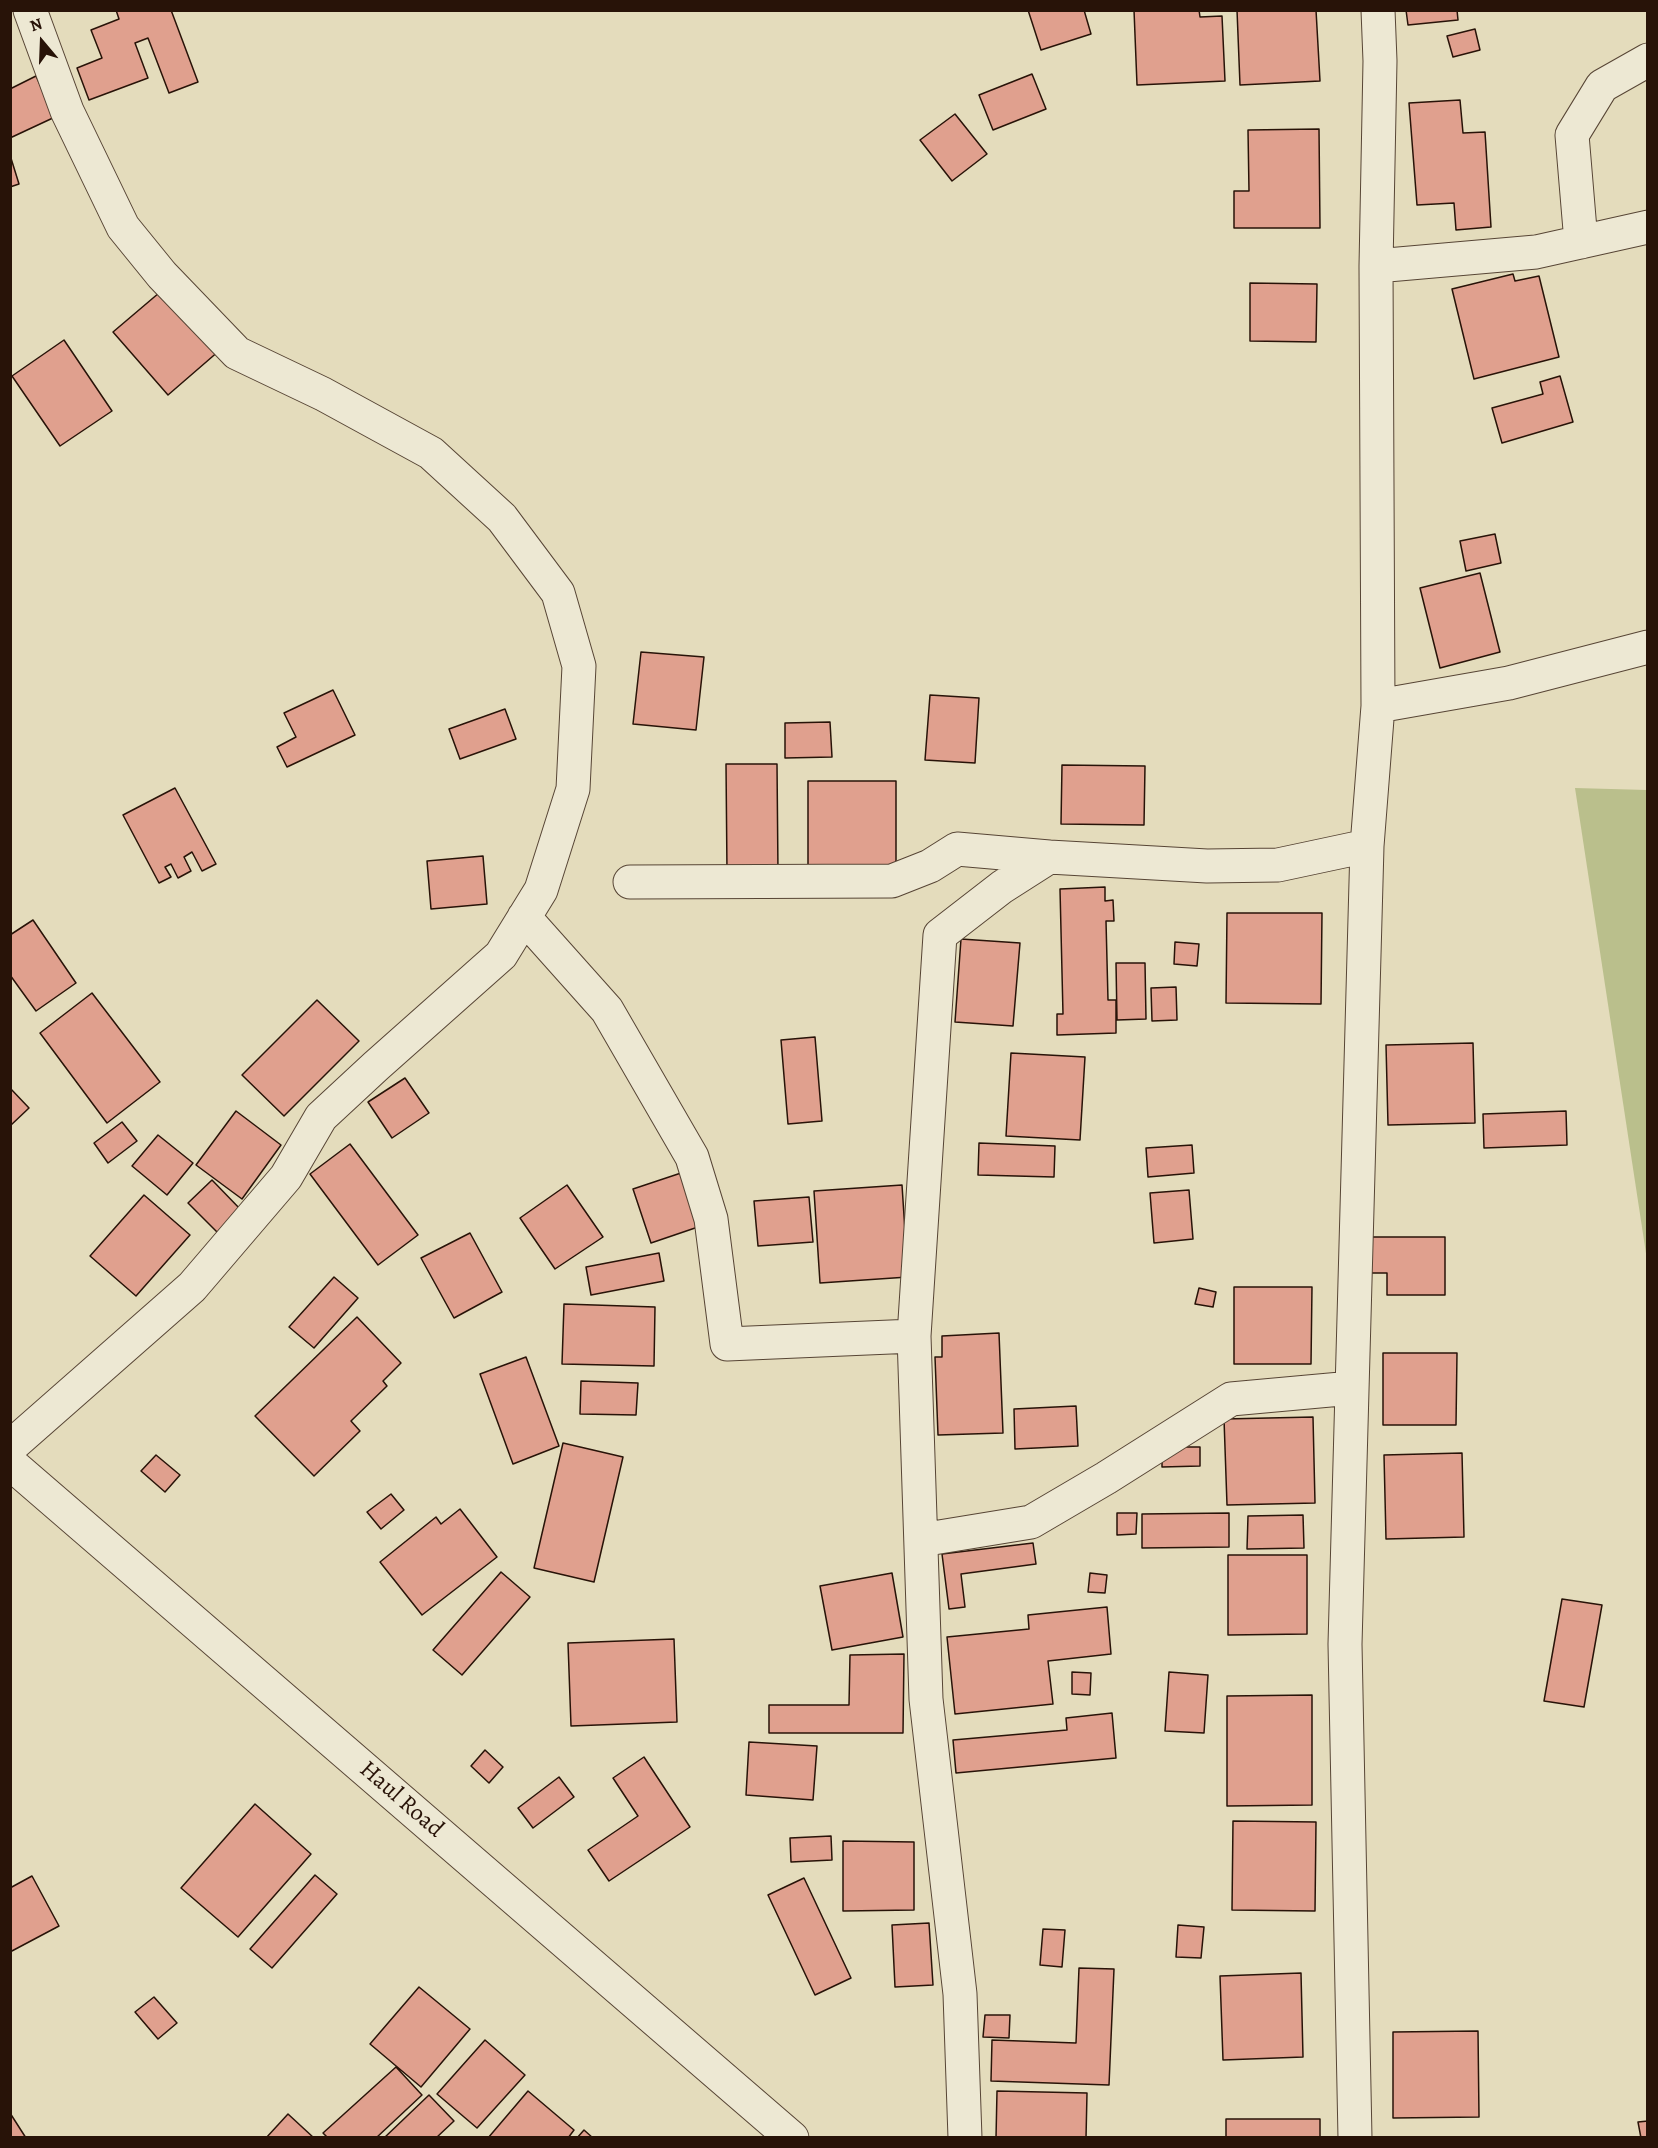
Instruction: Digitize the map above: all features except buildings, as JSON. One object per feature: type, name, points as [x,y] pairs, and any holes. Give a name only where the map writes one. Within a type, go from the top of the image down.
[{"type":"street","points":[[10,1447],[192,1287],[286,1176],[321,1117],[375,1065],[501,955],[541,890],[573,789],[579,666],[558,593],[502,518],[431,453],[323,394],[237,352],[162,275],[123,227],[66,111],[30,10]]},
{"type":"street","points":[[1355,2138],[1345,1644],[1367,846],[1378,706],[1376,266],[1380,61],[1378,10]]},
{"type":"street","points":[[1581,242],[1572,135],[1602,86],[1647,60]]},
{"type":"street","points":[[1376,266],[1536,252],[1647,227]]},
{"type":"street","points":[[1378,706],[1509,683],[1647,647]]},
{"type":"street","points":[[630,882],[892,881],[930,866],[957,849],[1207,866],[1278,865],[1367,846]]},
{"type":"street","points":[[965,2138],[960,1994],[926,1699],[914,1336],[940,935],[1002,886],[1049,857]]},
{"type":"street","points":[[524,917],[606,1010],[692,1157],[711,1219],[727,1344],[914,1336]]},
{"type":"street","points":[[921,1540],[1031,1522],[1106,1478],[1231,1399],[1352,1388]]},
{"type":"street","name":"Haul Road","points":[[10,1463],[792,2138]]},
{"type":"green space","points":[[1575,788],[1647,790],[1647,1260]]}]
